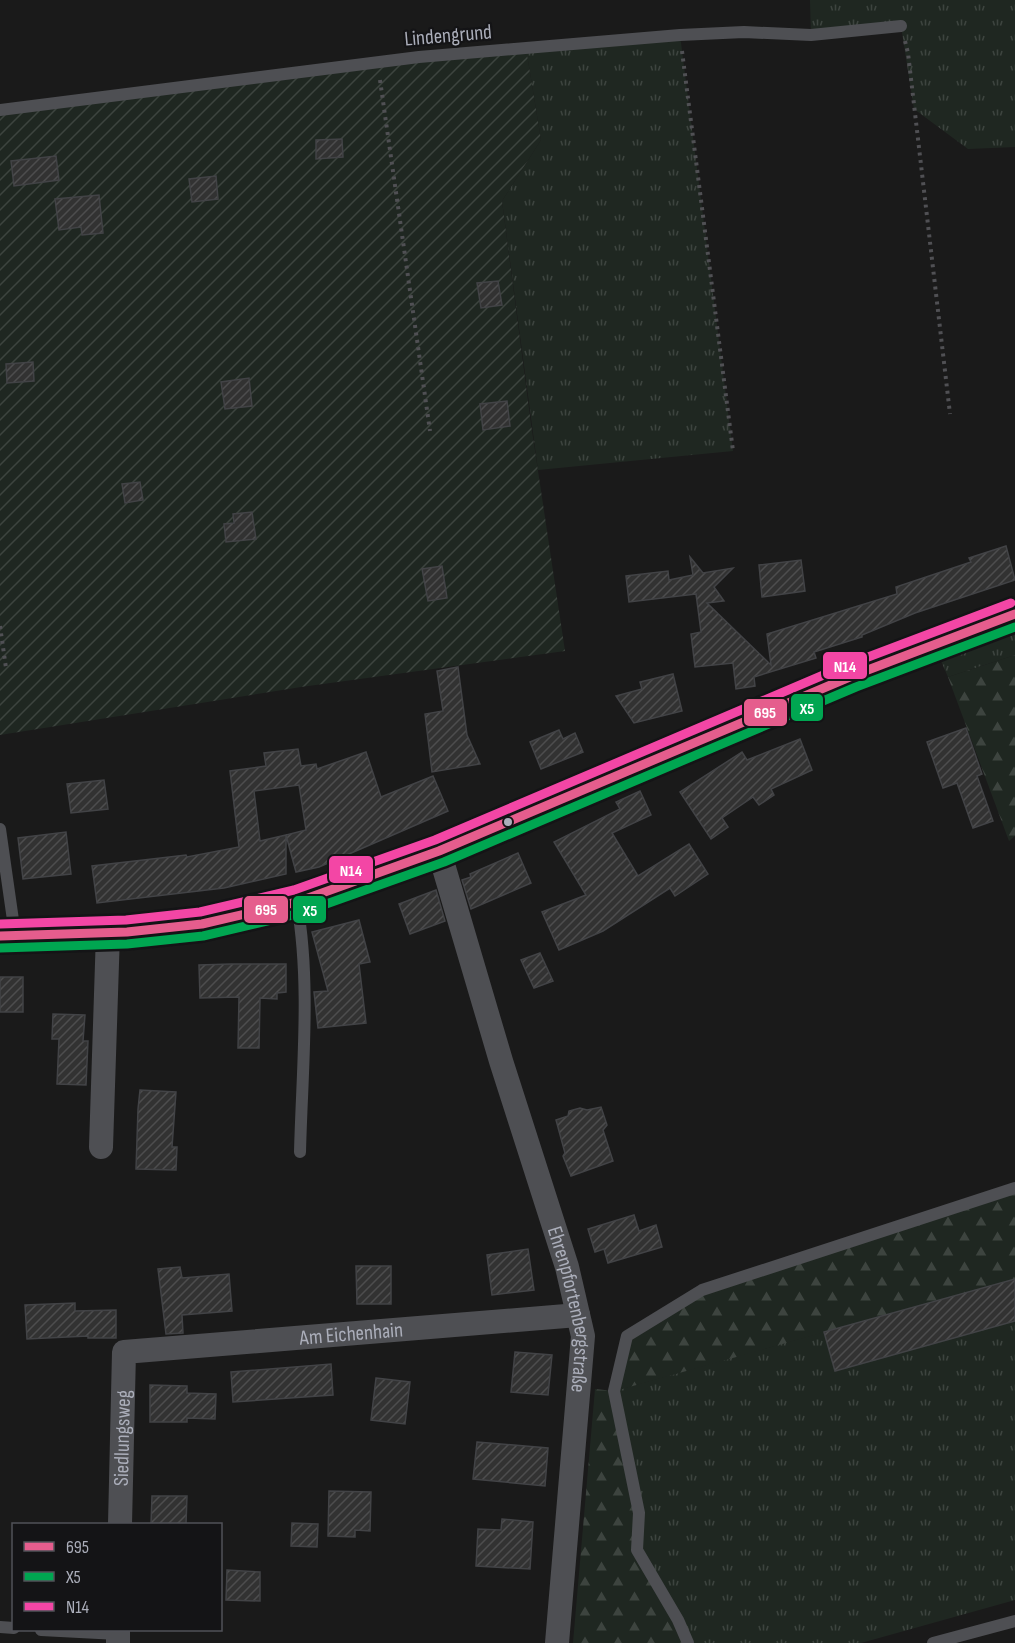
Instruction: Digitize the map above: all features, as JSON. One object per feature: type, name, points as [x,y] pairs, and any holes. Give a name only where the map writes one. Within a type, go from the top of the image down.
[{"type":"street","points":[[8,935],[108,933],[202,924],[297,902],[439,851],[852,675],[1015,614]]},
{"type":"street","name":"Ehrenpfortenbergstraße","points":[[439,851],[501,1061],[567,1267],[583,1336],[557,1643]]},
{"type":"street","points":[[101,1147],[108,933]]},
{"type":"street","name":"Am Eichenhain","points":[[124,1352],[578,1315]]},
{"type":"street","name":"Siedlungsweg","points":[[120,1523],[124,1352]]},
{"type":"lane","name":"Lindengrund","points":[[0,110],[377,62],[680,35],[744,32],[811,35],[901,26]]},
{"type":"lane","points":[[0,829],[8,935]]},
{"type":"lane","points":[[297,902],[301,926],[304,996],[300,1152]]},
{"type":"lane","points":[[688,1643],[678,1620],[637,1550],[639,1513],[614,1391],[627,1336],[702,1290],[1015,1188]]},
{"type":"lane","points":[[933,1643],[1015,1621]]},
{"type":"lane","points":[[67,1631],[118,1635]]},
{"type":"path","points":[[901,26],[908,53],[950,414]]},
{"type":"path","points":[[680,35],[733,451]]},
{"type":"path","points":[[377,62],[430,431]]},
{"type":"path","points":[[0,626],[6,668]]},
{"type":"green space","points":[[810,0],[1015,0],[1015,147],[968,149],[914,109],[901,26],[811,35]]},
{"type":"green space","points":[[680,35],[733,451],[538,470],[502,201],[541,140],[526,48]]},
{"type":"green space","points":[[526,48],[541,140],[502,201],[531,424],[565,651],[301,687],[0,735],[0,110]]},
{"type":"green space","points":[[1015,627],[1015,655],[948,677],[938,654]]},
{"type":"green space","points":[[1015,655],[1015,836],[1009,841],[948,677]]},
{"type":"green space","points":[[1015,1188],[1015,1279],[615,1391],[639,1513],[637,1550],[688,1643],[573,1643],[595,1389],[614,1391],[627,1336],[702,1290]]},
{"type":"green space","points":[[1015,1321],[1015,1600],[861,1643],[688,1643],[637,1550],[614,1391],[824,1332],[835,1371]]},
{"type":"building","points":[[342,139],[343,157],[316,159],[316,140]]},
{"type":"building","points":[[56,156],[59,180],[14,186],[11,161]]},
{"type":"building","points":[[216,176],[218,199],[192,202],[189,179]]},
{"type":"building","points":[[99,195],[103,233],[82,235],[81,227],[59,230],[55,199]]},
{"type":"building","points":[[498,281],[502,305],[481,308],[477,283]]},
{"type":"building","points":[[33,362],[34,381],[7,383],[6,364]]},
{"type":"building","points":[[249,378],[252,406],[225,409],[221,382]]},
{"type":"building","points":[[507,401],[510,426],[483,430],[480,404]]},
{"type":"building","points":[[140,482],[143,500],[125,503],[122,484]]},
{"type":"building","points":[[252,512],[256,539],[226,542],[224,524],[234,523],[233,514]]},
{"type":"building","points":[[1006,546],[1015,580],[915,613],[862,635],[862,637],[814,652],[816,658],[754,677],[755,686],[736,689],[733,663],[695,667],[691,634],[701,632],[696,594],[629,602],[626,576],[668,571],[669,580],[693,575],[690,557],[703,573],[733,568],[714,587],[724,601],[707,603],[771,665],[767,634],[897,594],[896,587],[971,562],[969,558]]},
{"type":"building","points":[[801,560],[805,591],[762,597],[759,565]]},
{"type":"building","points":[[442,566],[447,598],[428,601],[422,569]]},
{"type":"building","points":[[458,667],[467,735],[480,764],[432,772],[425,714],[443,711],[437,671]]},
{"type":"building","points":[[673,674],[682,711],[634,723],[616,696],[642,689],[640,682]]},
{"type":"building","points":[[966,728],[982,774],[977,776],[993,821],[973,828],[957,783],[943,788],[927,742]]},
{"type":"building","points":[[559,730],[563,739],[575,733],[583,752],[541,769],[530,742]]},
{"type":"building","points":[[800,739],[812,770],[771,789],[774,795],[759,805],[753,797],[722,818],[728,827],[711,839],[680,792],[742,752],[747,760]]},
{"type":"building","points":[[298,749],[301,766],[316,764],[317,769],[366,752],[381,797],[433,776],[448,811],[319,867],[296,872],[286,835],[286,874],[224,888],[97,903],[92,866],[186,855],[187,857],[239,847],[230,771],[266,766],[264,753]],"holes":[[[299,785],[306,830],[260,841],[254,791]]]},
{"type":"building","points":[[104,780],[108,809],[71,813],[67,784]]},
{"type":"building","points":[[640,791],[651,815],[612,833],[638,876],[689,844],[708,874],[675,896],[670,888],[603,931],[559,950],[542,912],[586,895],[554,842],[620,809],[616,802]]},
{"type":"building","points":[[66,832],[71,874],[23,879],[18,838]]},
{"type":"building","points":[[518,853],[531,883],[471,909],[462,880],[471,877],[470,874]]},
{"type":"building","points":[[436,890],[445,921],[410,934],[399,904]]},
{"type":"building","points":[[359,920],[370,962],[359,964],[366,1023],[318,1028],[314,992],[328,991],[312,932]]},
{"type":"building","points":[[540,953],[553,981],[534,988],[521,960]]},
{"type":"building","points":[[286,964],[286,992],[277,993],[277,999],[260,998],[259,1048],[238,1048],[239,997],[200,998],[199,965]]},
{"type":"building","points":[[0,977],[23,977],[23,1012],[0,1012]]},
{"type":"building","points":[[53,1014],[85,1015],[83,1041],[88,1041],[86,1085],[57,1084],[59,1039],[52,1039]]},
{"type":"building","points":[[140,1090],[176,1092],[172,1147],[177,1147],[176,1170],[136,1169]]},
{"type":"building","points":[[601,1107],[607,1125],[603,1130],[613,1161],[571,1176],[563,1156],[565,1153],[556,1120],[568,1116],[569,1111]]},
{"type":"building","points":[[634,1215],[639,1231],[656,1225],[662,1247],[608,1263],[604,1249],[595,1252],[588,1229]]},
{"type":"building","points":[[528,1249],[534,1290],[492,1295],[487,1255]]},
{"type":"building","points":[[356,1266],[391,1266],[391,1304],[357,1304]]},
{"type":"building","points":[[180,1267],[182,1278],[229,1274],[232,1311],[182,1315],[183,1333],[166,1334],[158,1269]]},
{"type":"building","points":[[1015,1279],[1015,1321],[835,1371],[824,1332]]},
{"type":"building","points":[[75,1303],[75,1311],[116,1310],[116,1338],[88,1338],[88,1336],[27,1339],[25,1305]]},
{"type":"building","points":[[515,1352],[552,1355],[548,1395],[511,1392]]},
{"type":"building","points":[[331,1364],[333,1395],[233,1402],[231,1372]]},
{"type":"building","points":[[376,1378],[410,1382],[405,1424],[371,1420]]},
{"type":"building","points":[[150,1385],[187,1386],[187,1393],[216,1394],[215,1419],[187,1418],[187,1422],[150,1422]]},
{"type":"building","points":[[477,1442],[548,1448],[545,1486],[473,1479]]},
{"type":"building","points":[[329,1491],[371,1492],[370,1531],[355,1530],[355,1537],[328,1536]]},
{"type":"building","points":[[152,1496],[187,1496],[186,1523],[151,1523]]},
{"type":"building","points":[[502,1519],[533,1522],[530,1569],[476,1566],[478,1529],[501,1530]]},
{"type":"building","points":[[292,1523],[318,1524],[317,1547],[291,1546]]},
{"type":"building","points":[[227,1570],[260,1572],[260,1601],[226,1600]]},
{"type":"transit line","name":"N14","points":[[0,924],[126,920],[200,912],[294,890],[435,840],[847,665],[1011,603]]},
{"type":"transit line","name":"695","points":[[0,936],[127,932],[202,924],[297,902],[439,851],[852,676],[1015,614]]},
{"type":"transit line","name":"X5","points":[[0,948],[127,944],[203,936],[301,913],[444,862],[856,687],[1015,627]]}]
